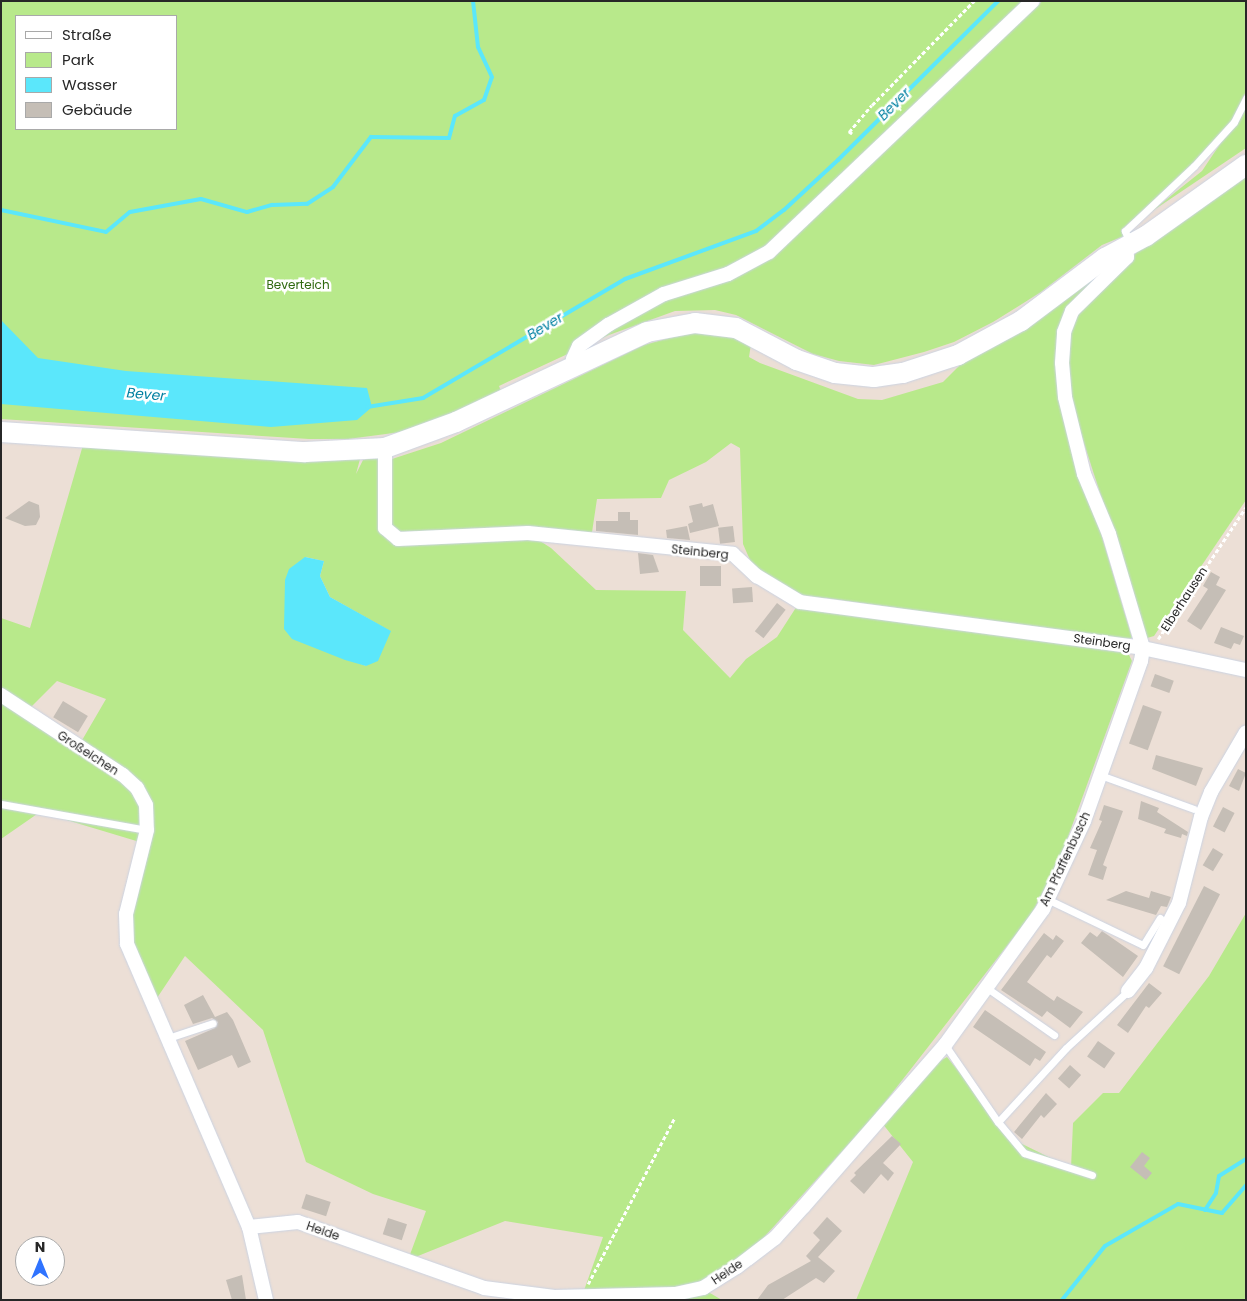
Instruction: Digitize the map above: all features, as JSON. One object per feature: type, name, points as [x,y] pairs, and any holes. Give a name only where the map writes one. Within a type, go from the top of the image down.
[{"type":"street","points":[[575,367],[573,359],[579,346],[608,326],[664,294],[728,274],[769,252],[1033,1]]},
{"type":"street","points":[[1,432],[314,453],[386,448],[442,428],[647,332],[684,324],[706,322],[736,328],[797,360],[828,371],[855,376],[903,373],[958,355],[997,336],[1045,306],[1106,258],[1246,165]]},
{"type":"street","points":[[1128,245],[1127,257],[1072,311],[1064,332],[1062,363],[1065,397],[1084,474],[1109,534],[1143,648],[1246,670]]},
{"type":"street","name":"Steinberg","points":[[386,448],[385,528],[398,539],[528,533],[733,554],[757,576],[800,602],[1143,648]]},
{"type":"street","name":"Am Pfaffenbusch","points":[[945,1045],[987,988],[1047,898],[1084,821],[1143,648]]},
{"type":"street","name":"Großeichen","points":[[1,695],[129,780],[146,804],[147,830],[128,900],[127,944],[168,1038]]},
{"type":"street","points":[[1128,991],[1146,968],[1180,903],[1200,818],[1211,792],[1246,732]]},
{"type":"street","points":[[168,1038],[249,1227],[266,1300]]},
{"type":"street","name":"Heide","points":[[249,1227],[298,1222],[484,1288],[554,1297],[675,1294],[703,1288],[737,1267],[775,1238],[945,1045]]},
{"type":"lane","points":[[1128,245],[1125,231],[1194,166],[1234,122],[1246,98]]},
{"type":"lane","points":[[1100,775],[1194,809]]},
{"type":"lane","points":[[1,804],[147,830]]},
{"type":"lane","points":[[1047,898],[1143,945],[1160,918]]},
{"type":"lane","points":[[987,988],[1041,1029],[1054,1035]]},
{"type":"lane","points":[[998,1122],[1066,1048],[1128,991]]},
{"type":"lane","points":[[168,1038],[213,1023]]},
{"type":"lane","points":[[945,1045],[998,1122],[1024,1153],[1092,1175]]},
{"type":"path","points":[[850,133],[974,1]]},
{"type":"path","name":"Elberhausen","points":[[1143,648],[1157,641],[1246,507]]},
{"type":"path","points":[[582,1296],[675,1117]]},
{"type":"green space","name":"Beverteich","points":[[1,1],[1033,1],[843,190],[1042,1],[1246,1],[1246,91],[1232,123],[1194,167],[1121,230],[1124,236],[1102,245],[1041,292],[993,322],[954,342],[874,365],[839,361],[813,354],[736,315],[715,310],[675,311],[609,335],[499,386],[501,391],[448,417],[401,432],[348,439],[309,439],[1,419]]},
{"type":"green space","points":[[1246,105],[1246,148],[1148,214],[1202,171]]},
{"type":"green space","points":[[1246,176],[1246,500],[1154,636],[1147,638],[1069,397],[1065,352],[1076,313],[1139,250]]},
{"type":"green space","points":[[1107,266],[1059,327],[1056,350],[1059,392],[1132,638],[1122,640],[825,598],[821,605],[757,576],[743,544],[740,448],[731,443],[706,462],[669,480],[661,498],[597,499],[591,539],[529,534],[551,548],[596,590],[686,591],[683,630],[730,678],[746,659],[777,637],[797,606],[1128,653],[1132,661],[1060,859],[1031,915],[875,1115],[737,1267],[703,1289],[722,1300],[554,1300],[582,1296],[603,1237],[505,1221],[408,1260],[426,1211],[373,1194],[306,1162],[263,1030],[185,956],[153,1004],[127,944],[143,843],[40,812],[1,839],[1,618],[30,628],[83,445],[305,461],[360,459],[356,474],[363,460],[379,457],[381,530],[388,540],[408,544],[408,533],[393,530],[388,513],[392,459],[441,443],[644,345],[691,332],[731,336],[751,344],[749,357],[760,363],[858,399],[882,400],[943,382],[961,364],[1024,330]],"holes":[[[305,557],[324,561],[320,576],[330,597],[390,631],[366,666],[358,663]],[[57,681],[106,699],[81,742],[27,711]]]},
{"type":"green space","points":[[1246,913],[1246,1300],[856,1300],[913,1162],[882,1123],[938,1062],[947,1057],[1016,1141],[1071,1168],[1073,1123],[1103,1093],[1119,1093],[1209,976]]},
{"type":"water","points":[[1,320],[38,358],[126,371],[367,388],[372,407],[357,420],[271,427],[1,404]]},
{"type":"water","points":[[305,557],[324,561],[320,576],[330,597],[391,631],[378,661],[366,666],[345,660],[292,639],[284,629],[285,580],[289,569]]},
{"type":"building","points":[[29,501],[39,505],[40,517],[36,525],[25,526],[5,518]]},
{"type":"building","points":[[702,503],[703,507],[713,504],[719,526],[690,533],[688,524],[693,522],[689,506]]},
{"type":"building","points":[[618,512],[630,512],[630,520],[638,520],[638,535],[596,531],[596,521],[618,521]]},
{"type":"building","points":[[687,526],[690,540],[667,538],[666,530]]},
{"type":"building","points":[[733,526],[735,542],[720,544],[718,528]]},
{"type":"building","points":[[638,553],[653,555],[659,572],[640,574]]},
{"type":"building","points":[[700,566],[721,566],[721,586],[700,586]]},
{"type":"building","points":[[1211,572],[1220,577],[1216,585],[1226,590],[1201,630],[1187,621],[1208,589],[1203,586]]},
{"type":"building","points":[[752,587],[753,602],[733,603],[732,588]]},
{"type":"building","points":[[777,603],[786,610],[764,638],[755,631]]},
{"type":"building","points":[[1221,627],[1244,636],[1240,645],[1234,643],[1231,649],[1214,643]]},
{"type":"building","points":[[1155,674],[1174,681],[1169,693],[1151,686]]},
{"type":"building","points":[[63,701],[88,716],[78,732],[53,717]]},
{"type":"building","points":[[1143,705],[1162,712],[1148,750],[1129,744]]},
{"type":"building","points":[[1156,755],[1203,768],[1196,786],[1152,769]]},
{"type":"building","points":[[1238,769],[1246,773],[1239,791],[1229,786]]},
{"type":"building","points":[[1141,801],[1159,808],[1157,812],[1188,832],[1187,836],[1182,834],[1181,838],[1164,833],[1166,829],[1138,819]]},
{"type":"building","points":[[1104,805],[1123,811],[1103,865],[1107,867],[1103,880],[1088,875],[1097,850],[1090,848],[1102,821],[1099,820]]},
{"type":"building","points":[[1223,807],[1235,813],[1225,833],[1213,827]]},
{"type":"building","points":[[1213,848],[1223,854],[1213,871],[1203,865]]},
{"type":"building","points":[[1204,886],[1220,894],[1179,974],[1163,966]]},
{"type":"building","points":[[1126,891],[1149,898],[1151,891],[1171,897],[1167,907],[1161,906],[1156,915],[1106,900]]},
{"type":"building","points":[[1102,931],[1138,956],[1123,977],[1081,943],[1090,932],[1097,937]]},
{"type":"building","points":[[1044,933],[1053,940],[1056,935],[1064,941],[1051,958],[1047,955],[1027,982],[1054,1001],[1057,996],[1083,1012],[1070,1028],[1047,1011],[1042,1017],[1001,990]]},
{"type":"building","points":[[1149,983],[1162,993],[1149,1008],[1146,1006],[1128,1033],[1117,1025]]},
{"type":"building","points":[[203,995],[215,1017],[227,1012],[233,1020],[251,1062],[238,1068],[232,1055],[198,1070],[185,1041],[215,1028],[218,1022],[212,1018],[193,1024],[184,1005]]},
{"type":"building","points":[[985,1010],[1046,1052],[1040,1061],[1035,1058],[1030,1066],[973,1027]]},
{"type":"building","points":[[1098,1041],[1115,1053],[1104,1069],[1087,1057]]},
{"type":"building","points":[[1070,1065],[1081,1075],[1069,1088],[1058,1078]]},
{"type":"building","points":[[1046,1093],[1057,1104],[1044,1118],[1041,1115],[1022,1139],[1014,1132]]},
{"type":"building","points":[[892,1136],[901,1144],[883,1163],[894,1173],[888,1181],[881,1174],[864,1194],[850,1181],[856,1175],[854,1173]]},
{"type":"building","points":[[1142,1152],[1150,1158],[1144,1166],[1152,1173],[1146,1180],[1130,1167]]},
{"type":"building","points":[[306,1194],[331,1202],[326,1216],[301,1208]]},
{"type":"building","points":[[827,1217],[842,1231],[818,1257],[835,1271],[824,1283],[816,1278],[782,1300],[757,1300],[768,1285],[811,1261],[806,1256],[820,1240],[813,1233]]},
{"type":"building","points":[[388,1218],[407,1224],[402,1240],[383,1234]]},
{"type":"building","points":[[242,1275],[246,1300],[232,1300],[226,1280]]},
{"type":"waterway","points":[[1,210],[106,232],[130,212],[201,199],[247,212],[272,205],[307,204],[333,187],[371,137],[449,138],[455,116],[484,100],[492,77],[478,47],[473,1]]},
{"type":"waterway","name":"Bever","points":[[367,407],[423,398],[625,279],[756,231],[784,210],[838,160],[998,1]]},
{"type":"waterway","points":[[1205,1210],[1216,1193],[1219,1176],[1246,1159]]},
{"type":"waterway","points":[[1062,1300],[1105,1246],[1178,1204],[1222,1213],[1246,1185]]}]
